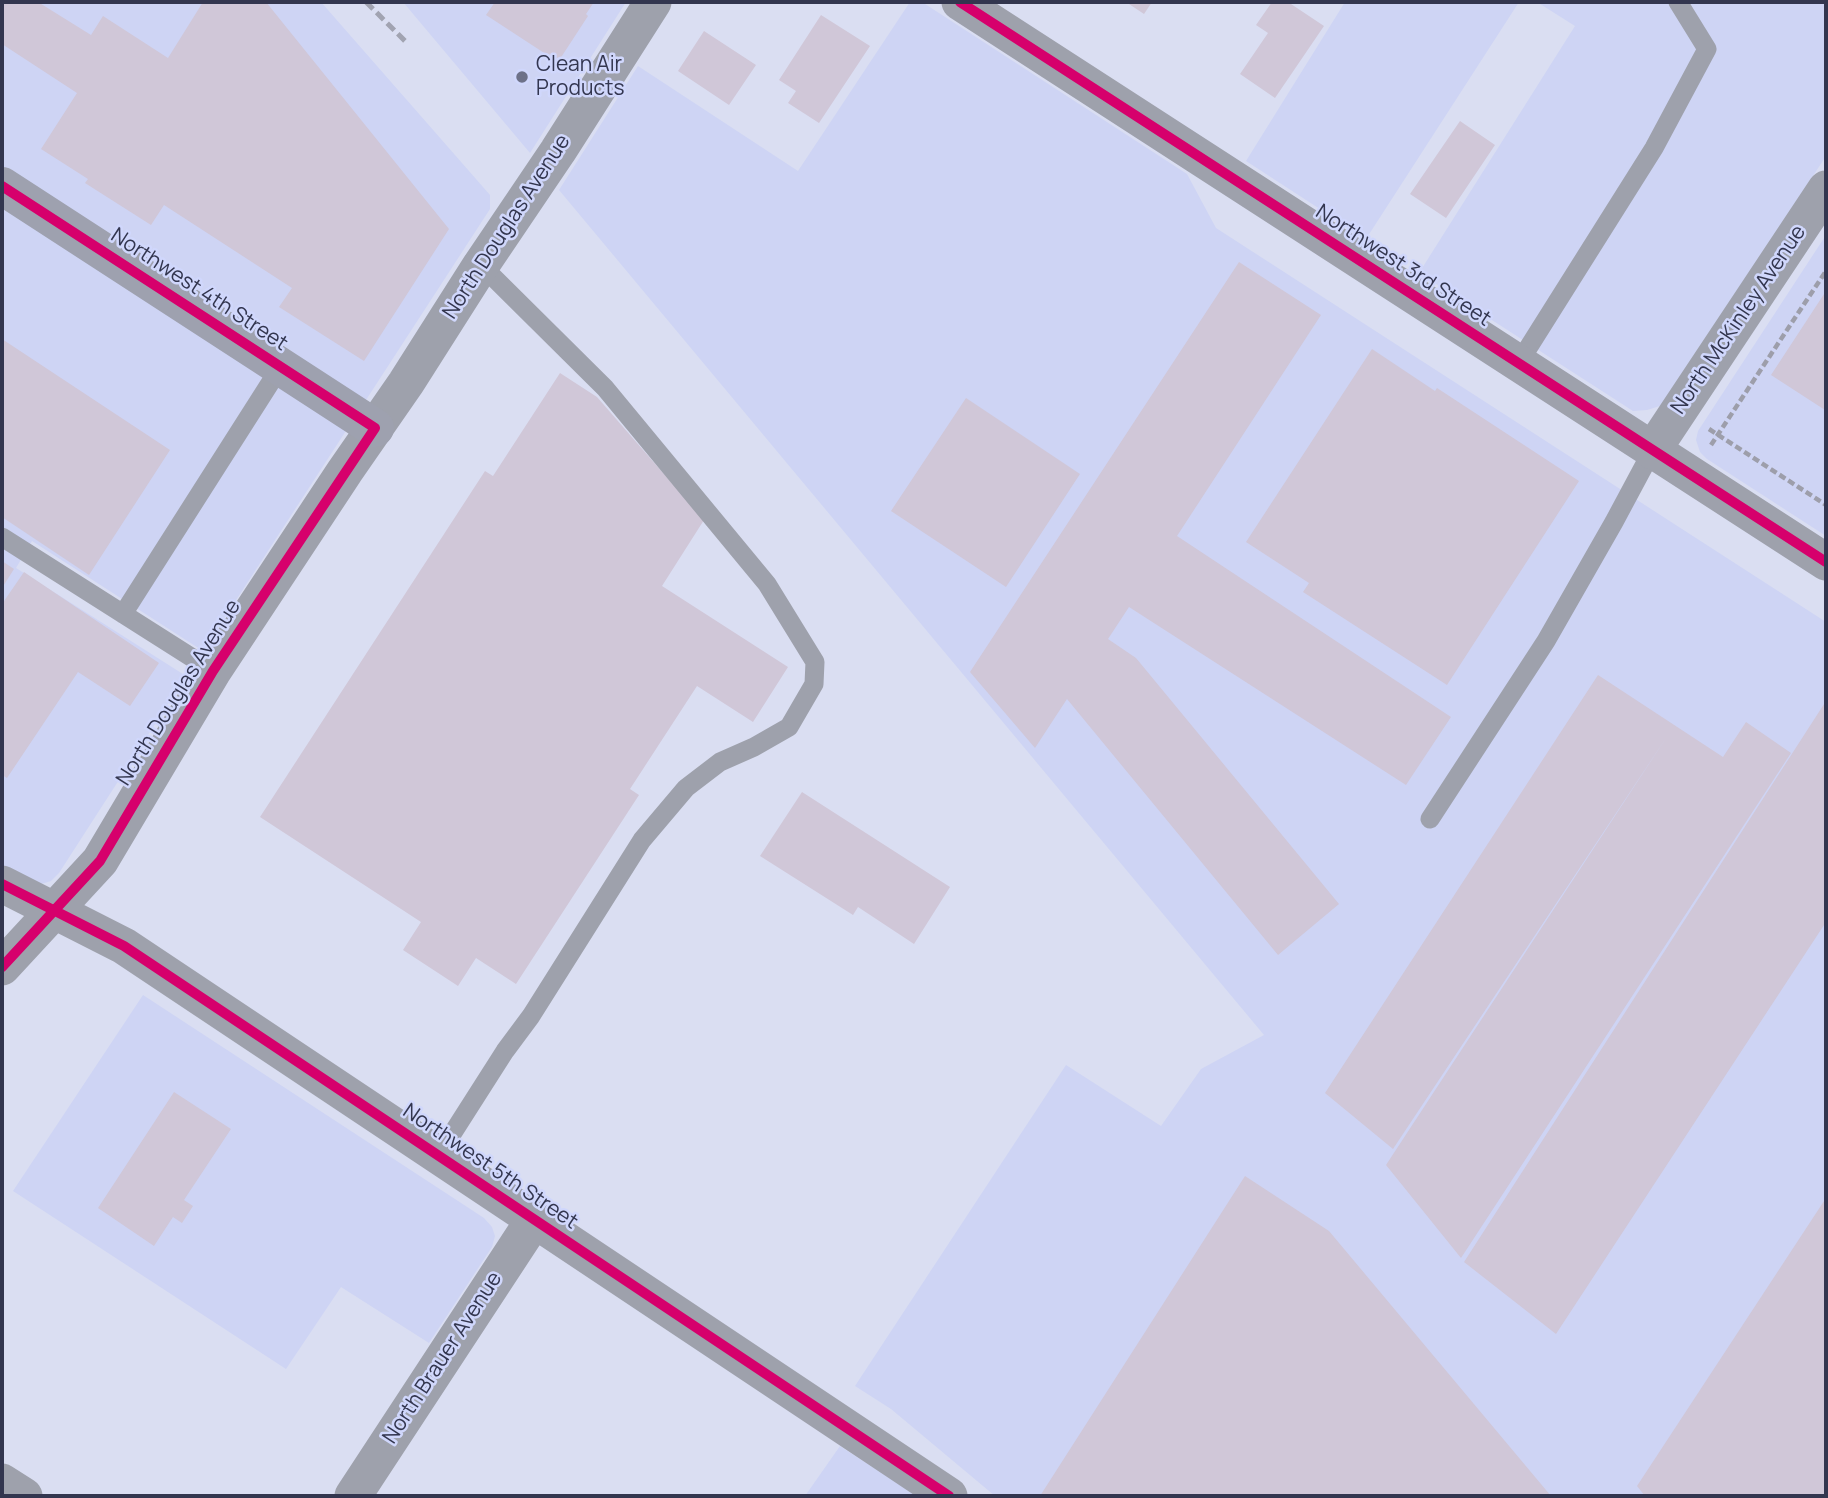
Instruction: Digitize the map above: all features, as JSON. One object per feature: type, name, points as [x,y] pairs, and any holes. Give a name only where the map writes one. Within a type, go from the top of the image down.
[{"type":"street","name":"North Douglas Avenue","points":[[2,967],[100,861],[213,671],[406,383],[653,2]]},
{"type":"street","name":"Northwest 3rd Street","points":[[960,2],[1826,562]]},
{"type":"street","name":"Northwest 4th Street","points":[[2,186],[375,428]]},
{"type":"street","name":"North McKinley Avenue","points":[[1652,451],[1826,189]]},
{"type":"street","name":"Northwest 5th Street","points":[[2,884],[124,946],[949,1496]]},
{"type":"street","name":"North Brauer Avenue","points":[[352,1496],[534,1220]]},
{"type":"street","points":[[2,1482],[24,1496]]},
{"type":"lane","points":[[1518,364],[1654,148],[1707,49],[1678,2]]},
{"type":"lane","points":[[438,1156],[642,840],[687,788],[720,762],[789,727],[814,684],[815,662],[767,584],[605,388],[481,265]]},
{"type":"lane","points":[[123,614],[281,366]]},
{"type":"lane","points":[[1430,819],[1546,641],[1652,451]]},
{"type":"lane","points":[[2,537],[213,671]]},
{"type":"path","points":[[1692,476],[1826,271]]},
{"type":"path","points":[[1679,410],[1826,505]]},
{"type":"shaded area","points":[[2,2],[321,2],[490,195],[490,209],[203,651],[32,541],[16,568],[186,676],[59,873],[51,881],[38,885],[2,864]]},
{"type":"shaded area","name":"Clean Air Products","points":[[403,2],[626,2],[530,153]]},
{"type":"shaded area","points":[[910,2],[922,2],[1187,174],[1216,228],[1826,622],[1826,1496],[995,1496],[891,1409],[855,1386],[1066,1065],[1161,1126],[1201,1069],[1264,1035],[559,190],[638,66],[798,171]]},
{"type":"shaded area","points":[[1345,2],[1519,2],[1366,239],[1246,161]]},
{"type":"shaded area","points":[[1537,2],[1826,2],[1826,156],[1670,394],[1660,406],[1647,410],[1633,411],[1419,273],[1575,26]]},
{"type":"shaded area","points":[[1826,235],[1826,536],[1707,459],[1700,452],[1696,440],[1698,431]]},
{"type":"shaded area","points":[[143,995],[484,1218],[492,1227],[495,1236],[492,1247],[429,1343],[341,1287],[286,1369],[13,1191]]},
{"type":"shaded area","points":[[840,1446],[917,1496],[805,1496]]},
{"type":"building","points":[[2,2],[38,2],[91,35],[103,16],[168,58],[203,2],[266,2],[449,229],[364,361],[279,307],[292,288],[164,205],[151,225],[85,183],[88,179],[41,149],[77,93],[2,44]]},
{"type":"building","points":[[495,2],[594,2],[558,62],[486,15]]},
{"type":"building","points":[[1126,2],[1152,2],[1144,14]]},
{"type":"building","points":[[1272,2],[1288,2],[1324,26],[1275,98],[1240,74],[1268,33],[1256,25]]},
{"type":"building","points":[[821,15],[870,46],[819,123],[788,103],[796,91],[779,80]]},
{"type":"building","points":[[704,31],[756,65],[729,105],[678,71]]},
{"type":"building","points":[[1460,121],[1495,145],[1446,218],[1410,194]]},
{"type":"building","points":[[1239,262],[1321,315],[1177,536],[1451,717],[1406,785],[1129,607],[1108,639],[1136,658],[1339,904],[1278,955],[1067,699],[1035,748],[970,672]]},
{"type":"building","points":[[1826,291],[1826,408],[1825,410],[1771,375]]},
{"type":"building","points":[[2,339],[170,450],[89,575],[2,517]]},
{"type":"building","points":[[1372,349],[1579,481],[1447,685],[1303,592],[1309,583],[1246,542]]},
{"type":"building","points":[[560,373],[597,397],[704,520],[662,586],[788,667],[753,722],[697,686],[630,789],[639,795],[516,984],[476,958],[458,986],[403,950],[421,922],[260,817],[485,471],[493,476]]},
{"type":"building","points":[[966,398],[1080,474],[1006,587],[891,511]]},
{"type":"building","points":[[2,561],[14,569],[2,588]]},
{"type":"building","points":[[24,572],[159,663],[130,706],[78,672],[7,778],[2,775],[2,604]]},
{"type":"building","points":[[1598,675],[1723,757],[1746,722],[1791,753],[1461,1258],[1386,1165],[1666,738],[1393,1149],[1325,1093]]},
{"type":"building","points":[[1826,701],[1826,922],[1556,1334],[1464,1262]]},
{"type":"building","points":[[802,792],[950,887],[914,944],[858,907],[853,915],[760,856]]},
{"type":"building","points":[[174,1092],[231,1129],[184,1200],[193,1206],[182,1223],[173,1217],[154,1246],[98,1208]]},
{"type":"building","points":[[1245,1176],[1329,1231],[1551,1496],[1040,1496]]},
{"type":"building","points":[[1826,1198],[1826,1496],[1645,1496],[1637,1486]]},
{"type":"railway","points":[[366,2],[407,43]]},
{"type":"cycle path","points":[[960,2],[1826,562]]},
{"type":"cycle path","points":[[2,186],[375,428],[213,671],[100,861],[2,967]]},
{"type":"cycle path","points":[[2,884],[124,946],[949,1496]]},
{"type":"place","name":"Clean Air Products","points":[[522,77]]}]
